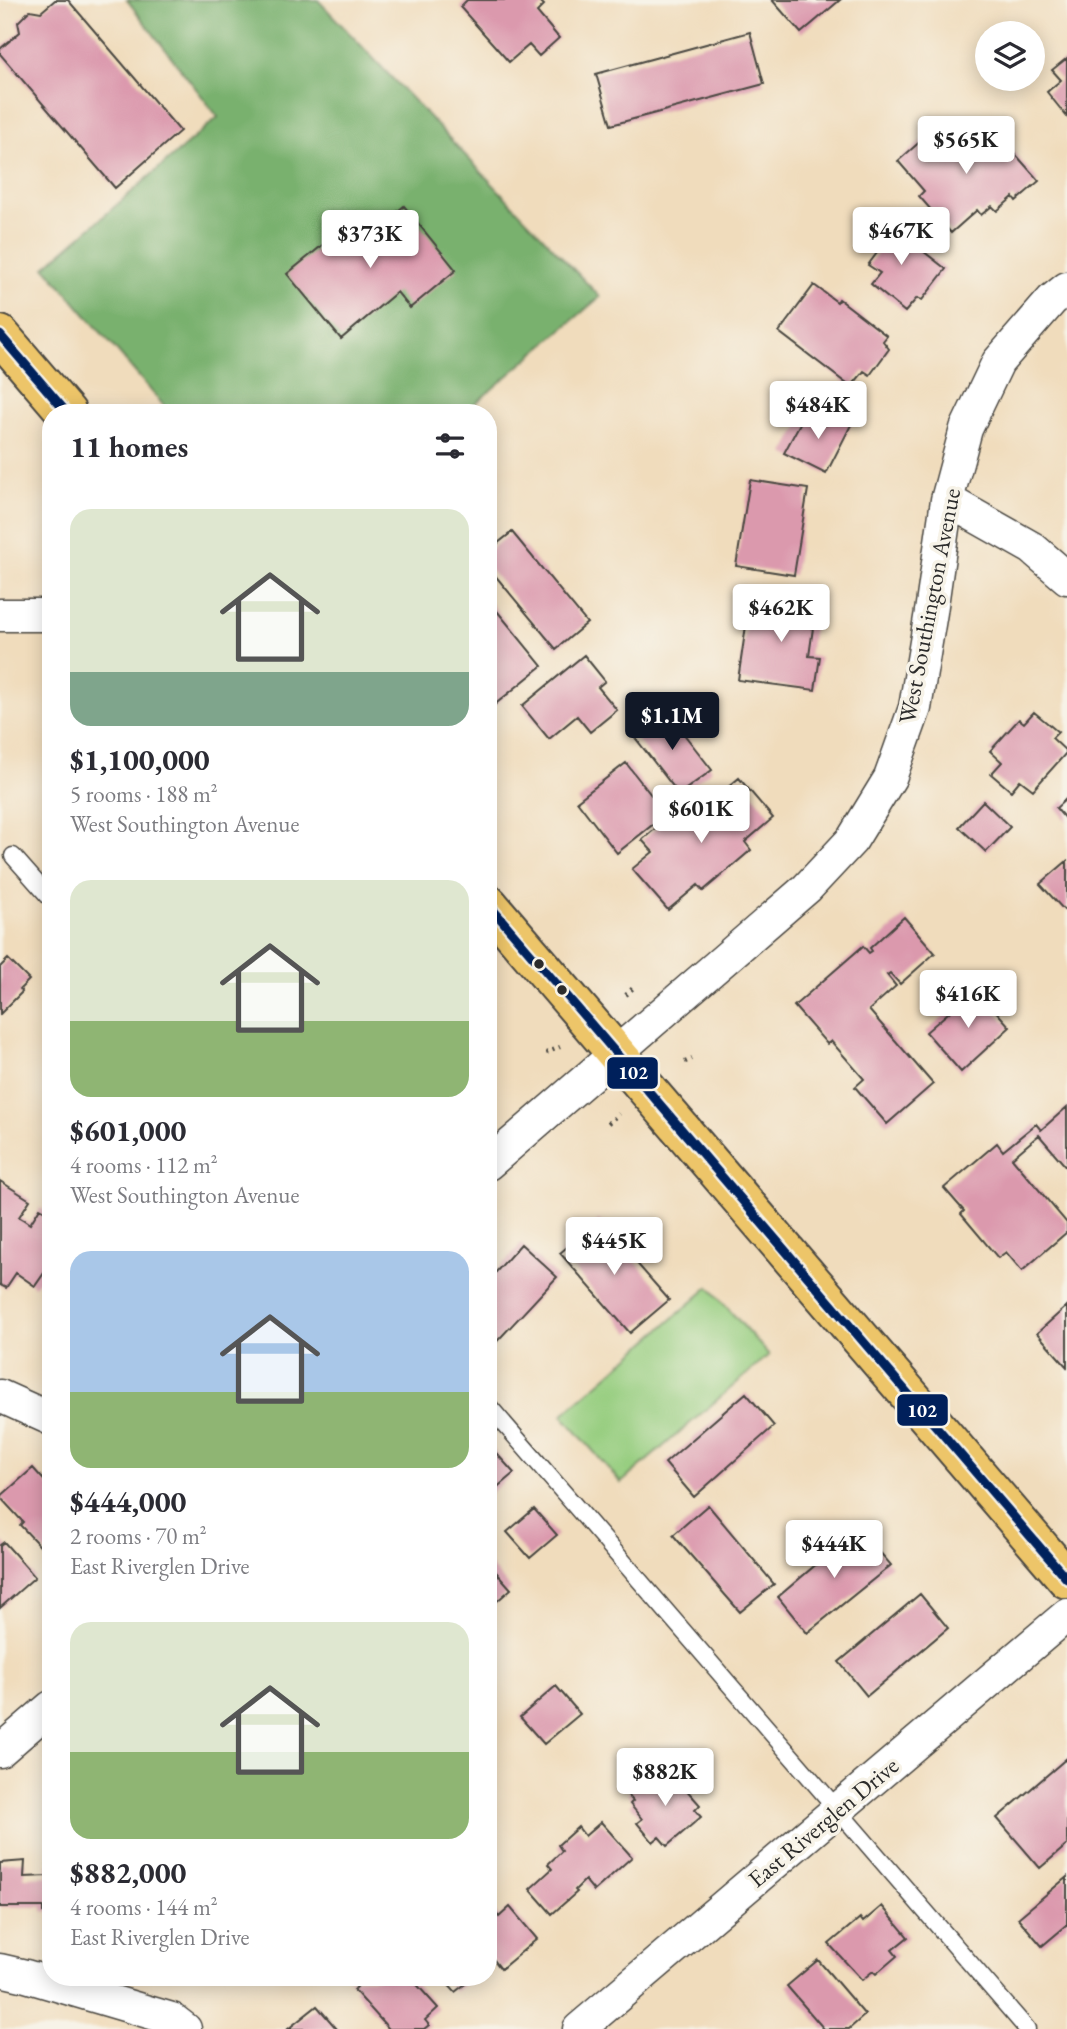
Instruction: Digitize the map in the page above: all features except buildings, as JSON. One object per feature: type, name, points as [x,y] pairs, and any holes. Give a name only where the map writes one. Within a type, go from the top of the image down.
[{"type":"main road","points":[[0,335],[59,404]]},
{"type":"main road","points":[[497,914],[1067,1578]]},
{"type":"street","name":"West Southington Avenue","points":[[497,1156],[807,888],[852,839],[890,778],[915,708],[947,500],[966,429],[998,362],[1052,300],[1067,288]]},
{"type":"street","points":[[947,500],[1032,548],[1067,578]]},
{"type":"street","points":[[0,615],[42,615]]},
{"type":"street","points":[[0,1396],[42,1415]]},
{"type":"street","name":"East Riverglen Drive","points":[[579,2029],[1067,1615]]},
{"type":"street","points":[[0,1751],[42,1715]]},
{"type":"street","points":[[0,1970],[42,1981]]},
{"type":"street","points":[[60,1986],[172,2019],[185,2029]]},
{"type":"lane","points":[[13,856],[42,889]]},
{"type":"lane","points":[[497,1415],[1027,2029]]},
{"type":"path","points":[[626,995],[635,986]]},
{"type":"path","points":[[546,1053],[560,1047]]},
{"type":"path","points":[[685,1062],[692,1059]]},
{"type":"path","points":[[608,1123],[619,1114]]},
{"type":"green space","points":[[127,0],[318,0],[600,297],[475,404],[162,404],[45,267],[218,117]]},
{"type":"green space","points":[[709,1287],[769,1355],[621,1483],[562,1415]]},
{"type":"transit line","name":"102","points":[[0,335],[59,404]]},
{"type":"transit line","name":"102","points":[[497,914],[1067,1579]]}]
